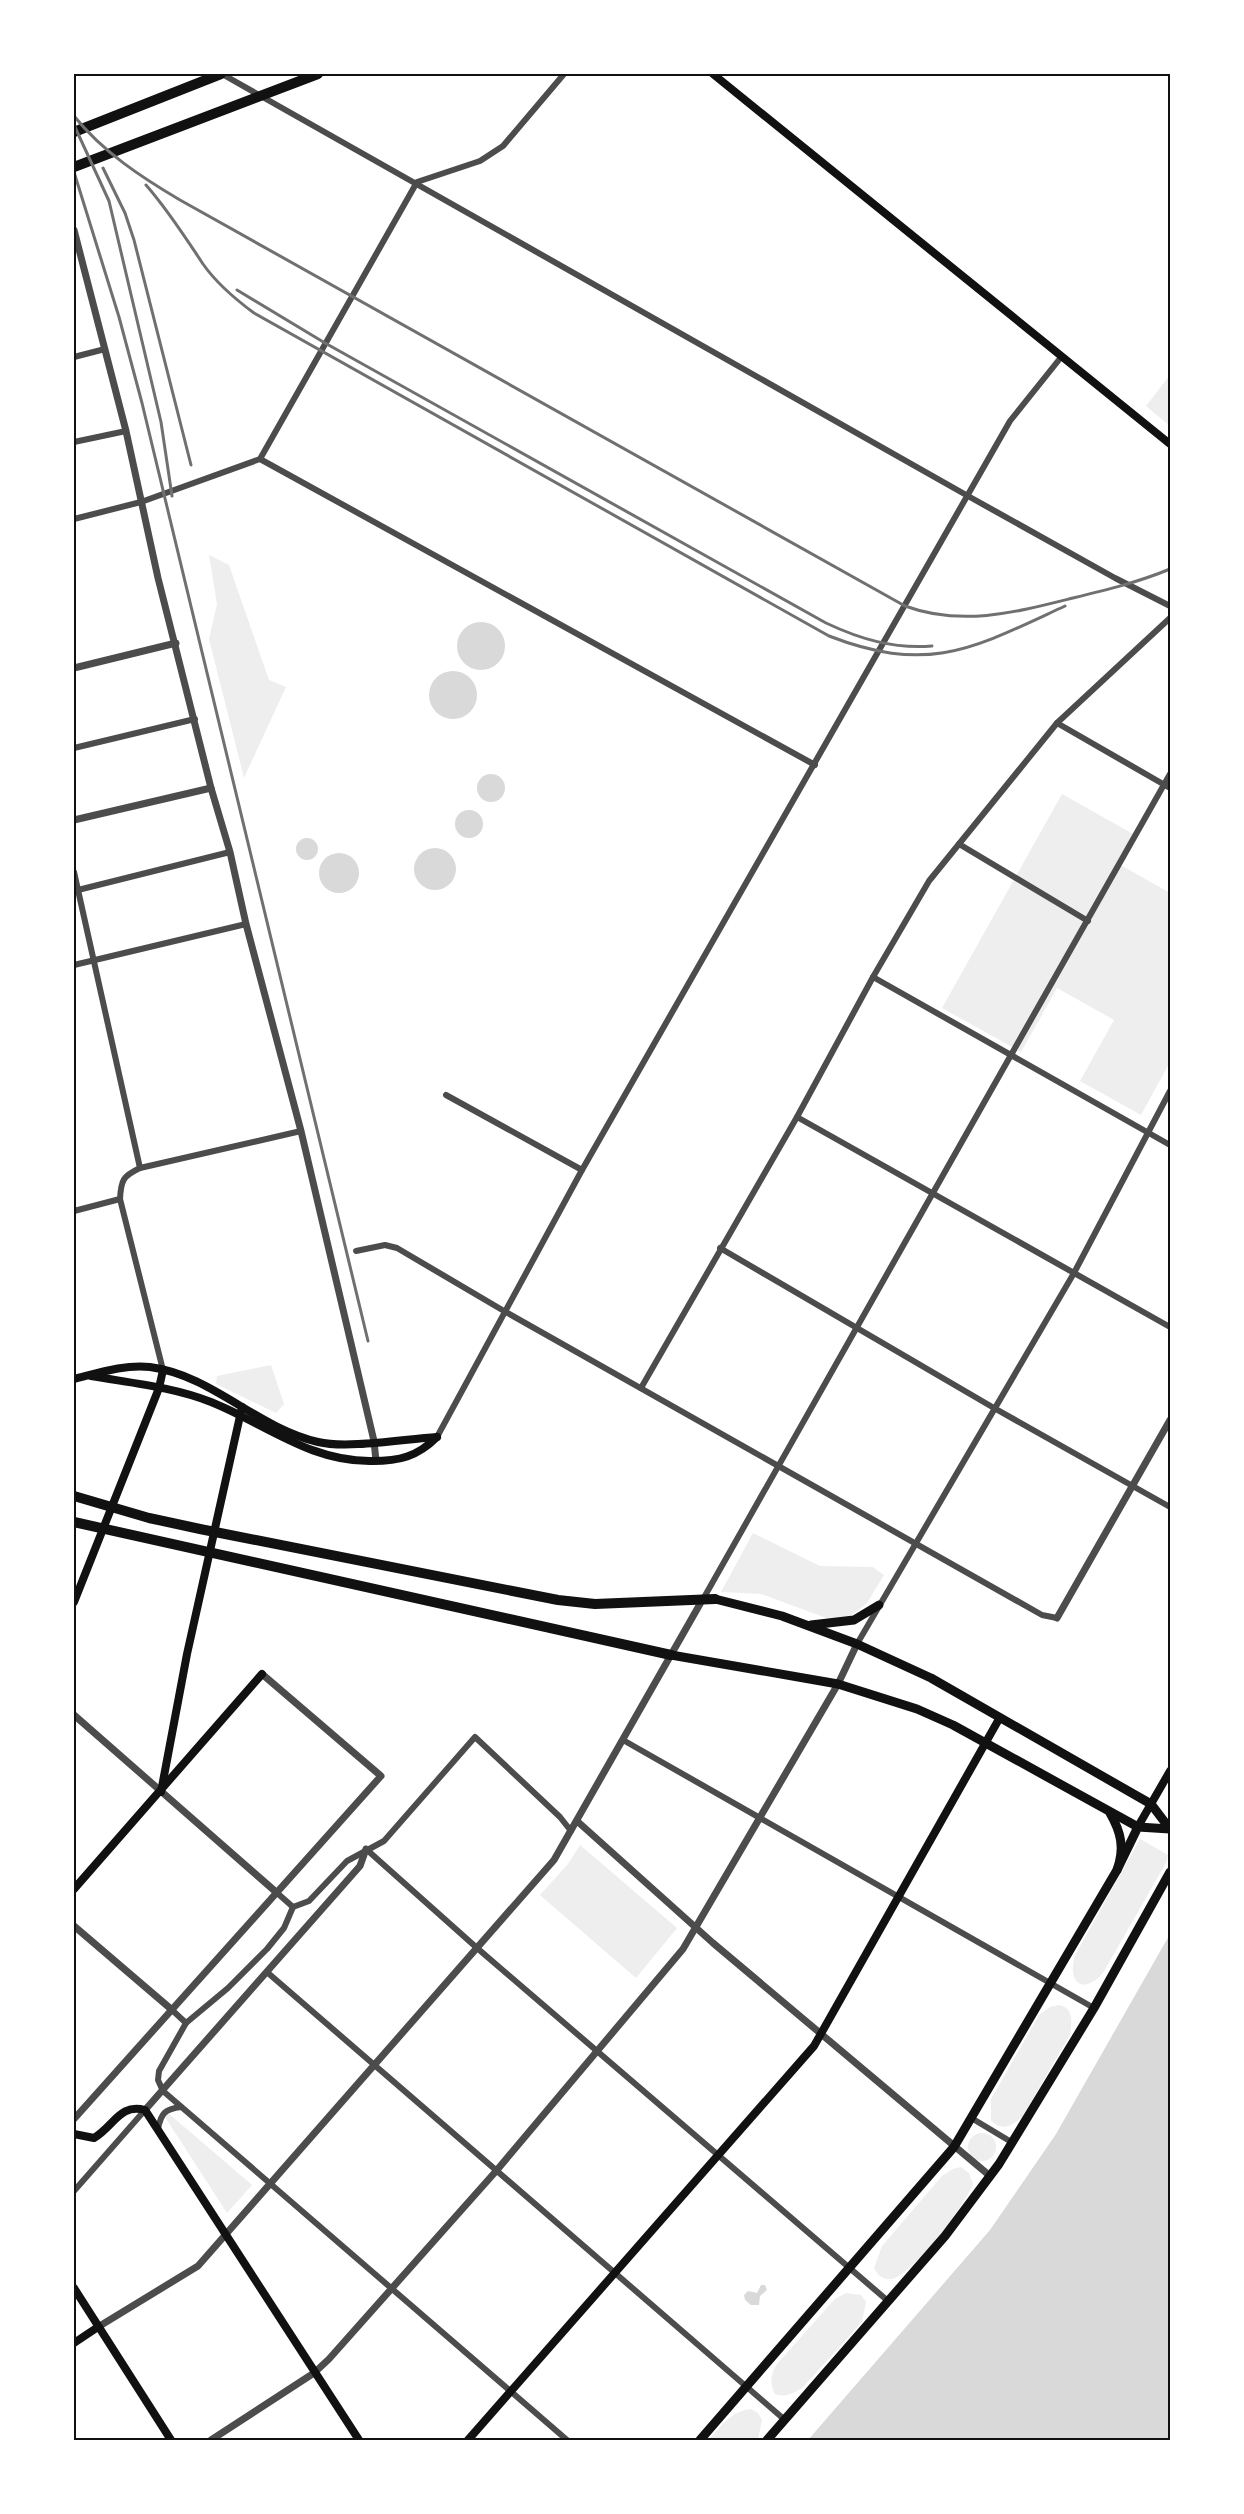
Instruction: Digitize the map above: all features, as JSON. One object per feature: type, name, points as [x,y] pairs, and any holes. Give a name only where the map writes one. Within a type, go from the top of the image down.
[{"type":"highway","points":[[74,132],[221,74]]},
{"type":"highway","points":[[74,167],[318,74]]},
{"type":"highway","points":[[74,1496],[149,1518],[200,1529],[558,1600],[596,1604],[715,1599]]},
{"type":"highway","points":[[74,1522],[671,1655]]},
{"type":"main road","points":[[713,74],[1170,444]]},
{"type":"main road","points":[[74,1379],[132,1367],[163,1370],[194,1380],[279,1437],[318,1453],[347,1460],[376,1461],[411,1457],[437,1437]]},
{"type":"main road","points":[[74,1602],[159,1388],[163,1370]]},
{"type":"main road","points":[[88,1375],[192,1395],[319,1442],[342,1444],[437,1437]]},
{"type":"main road","points":[[161,1792],[187,1654],[241,1412]]},
{"type":"main road","points":[[671,1655],[838,1684],[917,1709],[953,1725],[1137,1829],[1170,1829],[1151,1804],[931,1678],[857,1644],[782,1616],[715,1599]]},
{"type":"main road","points":[[809,1626],[854,1620],[879,1605]]},
{"type":"main road","points":[[74,1889],[262,1674]]},
{"type":"main road","points":[[468,2440],[814,2046],[999,1719]]},
{"type":"main road","points":[[700,2440],[954,2147],[973,2119],[1117,1870],[1170,1771]]},
{"type":"main road","points":[[1110,1813],[1118,1827],[1122,1843],[1117,1870]]},
{"type":"main road","points":[[767,2440],[945,2236],[990,2176],[1013,2143],[1094,2008],[1170,1872]]},
{"type":"main road","points":[[74,2134],[94,2138],[107,2130],[122,2112],[134,2107],[145,2110],[359,2440]]},
{"type":"main road","points":[[74,2288],[171,2440]]},
{"type":"main road","points":[[74,2343],[98,2327]]},
{"type":"street","points":[[221,74],[417,182],[968,496],[1170,606]]},
{"type":"street","points":[[74,519],[141,502],[260,459],[417,182],[480,162],[503,146],[564,74]]},
{"type":"street","points":[[74,230],[126,431],[141,502],[211,788],[230,852],[246,924],[301,1131],[374,1441],[376,1461]]},
{"type":"street","points":[[74,357],[105,349]]},
{"type":"street","points":[[437,1437],[582,1170],[1010,421],[1062,356]]},
{"type":"street","points":[[74,442],[126,431]]},
{"type":"street","points":[[260,459],[815,765]]},
{"type":"street","points":[[641,1388],[929,881],[1057,723],[1170,618]]},
{"type":"street","points":[[74,668],[176,642]]},
{"type":"street","points":[[74,748],[195,719]]},
{"type":"street","points":[[1057,723],[1168,786]]},
{"type":"street","points":[[98,2327],[198,2266],[554,1860],[1088,921],[1168,786],[1170,774]]},
{"type":"street","points":[[74,820],[211,788]]},
{"type":"street","points":[[959,843],[1088,921]]},
{"type":"street","points":[[76,891],[230,852]]},
{"type":"street","points":[[74,872],[76,891],[140,1168]]},
{"type":"street","points":[[74,965],[246,924]]},
{"type":"street","points":[[873,977],[1170,1145]]},
{"type":"street","points":[[211,2440],[314,2373],[393,2289],[497,2170],[683,1949],[838,1684],[857,1644],[915,1542],[1074,1273],[1170,1091]]},
{"type":"street","points":[[446,1095],[582,1170]]},
{"type":"street","points":[[797,1117],[1170,1327]]},
{"type":"street","points":[[163,1370],[120,1199],[121,1183],[128,1174],[140,1168],[301,1131]]},
{"type":"street","points":[[74,1211],[120,1199]]},
{"type":"street","points":[[356,1251],[386,1245],[397,1248],[778,1467],[1042,1615],[1057,1618],[1170,1420]]},
{"type":"street","points":[[720,1248],[994,1408],[1170,1507]]},
{"type":"street","points":[[74,2119],[381,1776],[262,1674]]},
{"type":"street","points":[[74,1715],[293,1907]]},
{"type":"street","points":[[567,2440],[181,2107],[163,2091],[158,2080],[159,2071],[186,2023],[228,1988],[267,1949],[284,1928],[293,1907],[309,1901],[347,1861],[384,1841],[475,1737],[572,1831]]},
{"type":"street","points":[[623,1740],[1094,2008]]},
{"type":"street","points":[[577,1821],[695,1928],[990,2176]]},
{"type":"street","points":[[366,1849],[477,1948],[888,2301]]},
{"type":"street","points":[[74,2192],[360,1866],[366,1849]]},
{"type":"street","points":[[74,1926],[186,2023]]},
{"type":"street","points":[[268,1973],[785,2420]]},
{"type":"street","points":[[158,2129],[161,2116],[168,2109],[181,2107]]},
{"type":"street","points":[[973,2119],[1013,2143]]},
{"type":"shaded area","points":[[1170,375],[1170,426],[1146,406]]},
{"type":"shaded area","points":[[209,555],[229,565],[269,680],[286,687],[244,778],[209,639],[217,604]]},
{"type":"shaded area","points":[[476,622],[486,622],[498,629],[505,641],[505,651],[498,663],[486,670],[476,670],[461,659],[457,651],[457,641],[468,626]]},
{"type":"shaded area","points":[[448,671],[458,671],[470,678],[477,690],[477,700],[470,712],[458,719],[448,719],[433,708],[429,700],[429,690],[440,675]]},
{"type":"shaded area","points":[[491,774],[501,778],[505,788],[501,798],[491,802],[481,798],[477,788],[481,778]]},
{"type":"shaded area","points":[[1062,794],[1135,835],[1119,864],[1170,893],[1170,1062],[1141,1115],[1080,1081],[1114,1020],[1057,988],[1021,1052],[942,1008]]},
{"type":"shaded area","points":[[469,810],[479,814],[483,824],[479,834],[469,838],[459,834],[455,824],[459,814]]},
{"type":"shaded area","points":[[307,838],[315,841],[318,849],[315,857],[307,860],[299,857],[296,849],[299,841]]},
{"type":"shaded area","points":[[435,848],[443,849],[450,854],[455,861],[455,877],[450,884],[443,889],[435,890],[427,889],[420,884],[415,877],[414,869],[415,861],[420,854],[427,849]]},
{"type":"shaded area","points":[[339,853],[353,859],[359,873],[353,887],[339,893],[325,887],[319,873],[325,859]]},
{"type":"shaded area","points":[[271,1365],[284,1404],[276,1413],[216,1384],[217,1376]]},
{"type":"shaded area","points":[[753,1533],[820,1566],[873,1567],[884,1575],[867,1603],[847,1619],[829,1619],[761,1594],[721,1592]]},
{"type":"shaded area","points":[[1140,1839],[1168,1855],[1167,1861],[1103,1973],[1089,1984],[1078,1983],[1073,1972],[1075,1955]]},
{"type":"shaded area","points":[[580,1845],[677,1928],[636,1978],[540,1895],[568,1864]]},
{"type":"shaded area","points":[[1170,1934],[1170,2440],[808,2440],[990,2230],[1056,2134]]},
{"type":"shaded area","points":[[1059,2005],[1070,2012],[1070,2035],[1022,2117],[1011,2125],[1003,2127],[995,2124],[991,2120],[991,2099],[1039,2015],[1050,2007]]},
{"type":"shaded area","points":[[168,2113],[252,2185],[227,2213],[165,2117]]},
{"type":"shaded area","points":[[982,2133],[992,2137],[996,2147],[992,2157],[982,2161],[972,2157],[968,2147],[972,2137]]},
{"type":"shaded area","points":[[961,2167],[969,2173],[973,2184],[950,2222],[925,2252],[901,2275],[886,2279],[877,2273],[874,2268],[882,2246],[942,2176]]},
{"type":"shaded area","points":[[761,2285],[765,2285],[767,2290],[760,2296],[759,2305],[751,2305],[745,2300],[744,2295],[748,2291],[757,2293]]},
{"type":"shaded area","points":[[846,2293],[861,2295],[866,2302],[862,2322],[803,2387],[786,2395],[775,2394],[771,2379],[777,2364],[835,2299]]},
{"type":"shaded area","points":[[751,2409],[758,2413],[762,2420],[758,2440],[709,2440],[732,2416]]},
{"type":"railway","points":[[74,116],[97,141],[123,163],[180,200],[905,606],[947,616],[989,615],[1110,589],[1170,569]]},
{"type":"railway","points":[[74,125],[109,201],[161,422],[172,496]]},
{"type":"railway","points":[[103,168],[125,213],[134,240],[191,465]]},
{"type":"railway","points":[[74,172],[119,317],[142,403],[368,1341]]},
{"type":"railway","points":[[146,185],[214,278],[254,313],[829,636],[864,648],[896,654],[924,655],[977,644],[1065,606]]},
{"type":"railway","points":[[237,290],[325,343],[826,623],[877,642],[904,646],[932,646]]}]
